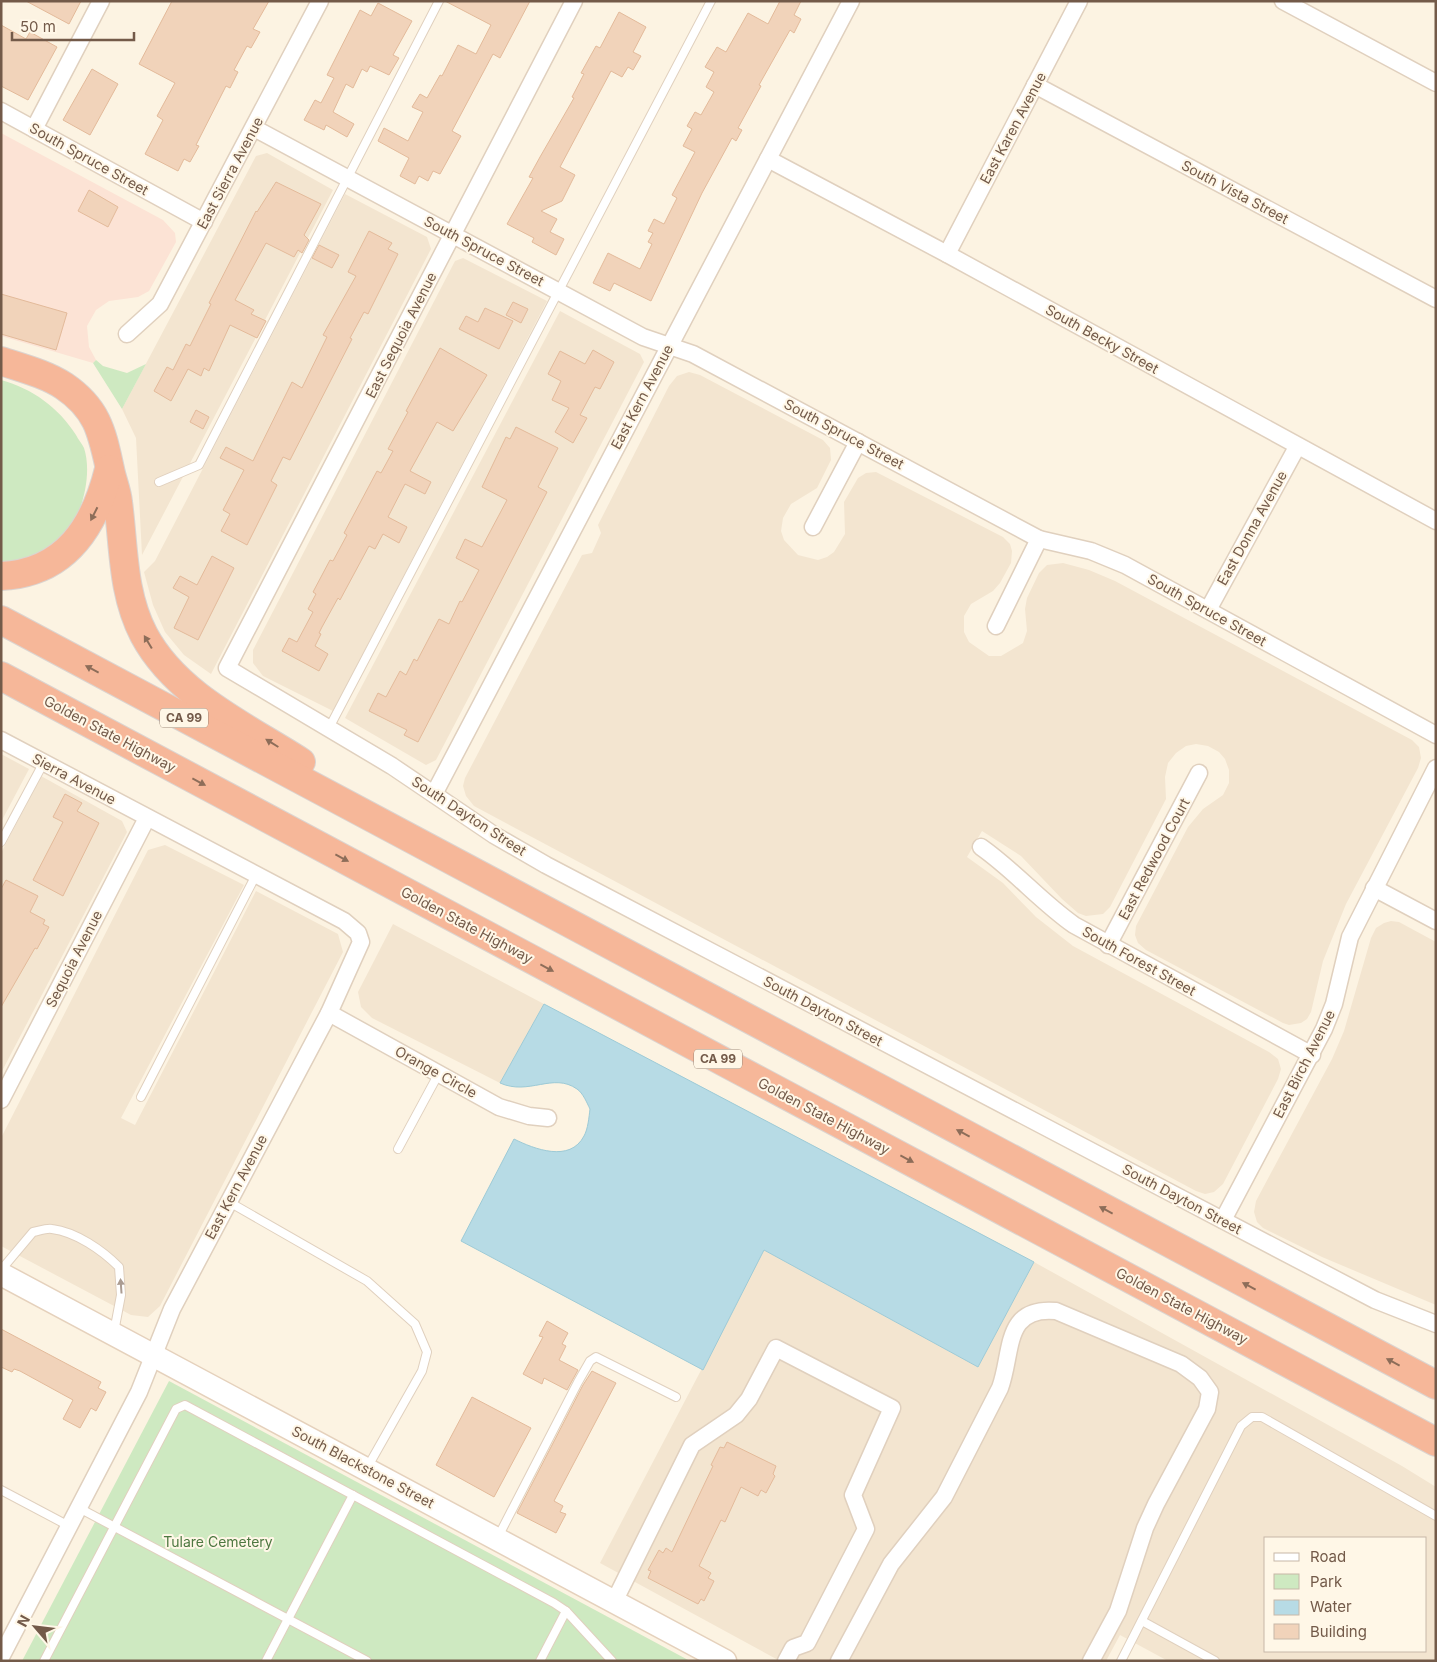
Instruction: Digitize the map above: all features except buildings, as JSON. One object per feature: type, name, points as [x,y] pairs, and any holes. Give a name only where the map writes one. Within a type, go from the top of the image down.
[{"type":"highway","points":[[1,361],[43,375],[64,386],[79,398],[100,426],[107,447],[118,501],[122,550],[130,598],[143,634],[154,650],[182,684],[307,766],[366,815]]},
{"type":"highway","points":[[1,576],[40,568],[71,546],[85,531],[97,509],[110,468]]},
{"type":"highway","name":"CA 99","points":[[1,620],[1436,1385]]},
{"type":"highway","name":"Golden State Highway","points":[[1,676],[1436,1442]]},
{"type":"main road","name":"South Blackstone Street","points":[[1,1272],[113,1334],[725,1661]]},
{"type":"street","points":[[34,129],[101,1]]},
{"type":"street","name":"East Sierra Avenue","points":[[126,334],[160,304],[320,1]]},
{"type":"street","name":"East Sequoia Avenue","points":[[227,668],[574,1]]},
{"type":"street","name":"East Kern Avenue","points":[[434,794],[851,1]]},
{"type":"street","name":"East Karen Avenue","points":[[947,254],[1079,1]]},
{"type":"street","points":[[1283,1],[1436,83]]},
{"type":"street","name":"South Vista Street","points":[[1035,85],[1436,299]]},
{"type":"street","name":"South Spruce Street","points":[[1,111],[204,222]]},
{"type":"street","name":"South Spruce Street","points":[[254,128],[643,337],[693,354],[1039,539],[1091,551],[1125,565],[1436,735]]},
{"type":"street","name":"South Becky Street","points":[[768,159],[947,254],[1436,521]]},
{"type":"street","points":[[813,527],[858,442]]},
{"type":"street","name":"East Donna Avenue","points":[[1208,610],[1297,446]]},
{"type":"street","points":[[996,626],[1039,539]]},
{"type":"street","name":"South Dayton Street","points":[[227,668],[392,766],[494,835],[546,865],[1376,1300],[1436,1324]]},
{"type":"street","name":"Sierra Avenue","points":[[1,740],[147,818]]},
{"type":"street","name":"East Birch Avenue","points":[[1223,1220],[1312,1055],[1334,1004],[1350,937],[1436,768]]},
{"type":"street","name":"East Redwood Court","points":[[1108,945],[1199,773]]},
{"type":"street","name":"East Kern Avenue","points":[[2,1654],[140,1392],[172,1309],[329,1013],[361,942],[358,934],[344,921],[147,818]]},
{"type":"street","name":"Sequoia Avenue","points":[[1,1100],[147,818]]},
{"type":"street","name":"South Forest Street","points":[[981,847],[1008,865],[1049,907],[1074,925],[1312,1055]]},
{"type":"street","points":[[1374,888],[1436,921]]},
{"type":"street","name":"Orange Circle","points":[[329,1013],[499,1107],[529,1116],[548,1118]]},
{"type":"street","points":[[838,1661],[891,1564],[948,1488],[1007,1371],[1010,1336],[1020,1320],[1038,1310],[1056,1311],[1181,1364],[1200,1378],[1210,1392],[1206,1409],[1145,1528],[1118,1611],[1091,1661]]},
{"type":"street","points":[[614,1602],[692,1445],[736,1415],[749,1399],[776,1348],[892,1408],[854,1495],[866,1529],[807,1643],[793,1648],[786,1661]]},
{"type":"lane","points":[[159,482],[199,465],[439,1]]},
{"type":"lane","points":[[329,728],[710,1]]},
{"type":"lane","points":[[1,842],[44,762]]},
{"type":"lane","points":[[141,1097],[256,875]]},
{"type":"lane","points":[[398,1149],[439,1073]]},
{"type":"lane","points":[[229,1202],[367,1281],[415,1324],[427,1352],[422,1371],[367,1469]]},
{"type":"lane","points":[[1,1272],[33,1232],[50,1229],[66,1232],[105,1253],[119,1267],[121,1295],[113,1334]]},
{"type":"lane","points":[[497,1538],[590,1361],[596,1357],[676,1397]]},
{"type":"lane","points":[[44,1661],[176,1409],[185,1405],[566,1611],[612,1661]]},
{"type":"lane","points":[[1121,1661],[1241,1426],[1252,1417],[1262,1417],[1436,1516]]},
{"type":"lane","points":[[1,1490],[69,1526]]},
{"type":"lane","points":[[266,1661],[353,1495]]},
{"type":"lane","points":[[79,1508],[368,1661]]},
{"type":"lane","points":[[540,1661],[566,1611]]},
{"type":"lane","points":[[1142,1621],[1215,1661]]},
{"type":"shaded area","points":[[1,133],[163,220],[175,233],[176,242],[149,291],[138,297],[109,301],[96,310],[87,326],[89,347],[96,360],[93,363],[1,336]]},
{"type":"shaded area","points":[[267,153],[333,190],[142,555],[136,438],[122,409],[256,156]]},
{"type":"shaded area","points":[[345,194],[427,237],[431,249],[211,674],[184,655],[165,632],[153,605],[144,572],[155,561]]},
{"type":"shaded area","points":[[463,258],[547,301],[333,711],[263,676],[253,663],[253,650],[455,261]]},
{"type":"shaded area","points":[[560,311],[640,354],[644,362],[436,760],[426,765],[345,718]]},
{"type":"shaded area","points":[[689,372],[700,375],[823,440],[830,448],[831,460],[817,488],[791,504],[783,518],[781,531],[784,540],[798,555],[818,560],[834,552],[845,534],[844,502],[858,478],[866,473],[876,472],[1003,537],[1010,544],[1012,551],[1011,563],[1000,583],[993,591],[971,604],[964,616],[964,632],[969,642],[989,656],[1001,656],[1023,643],[1027,631],[1025,609],[1027,598],[1039,573],[1047,565],[1063,563],[1089,570],[1115,581],[1412,740],[1419,747],[1421,758],[1418,768],[1346,904],[1323,961],[1311,1012],[1307,1019],[1301,1023],[1289,1025],[1283,1023],[1146,950],[1138,943],[1135,935],[1136,926],[1188,827],[1203,809],[1223,795],[1229,783],[1229,770],[1225,759],[1219,752],[1208,746],[1196,744],[1186,746],[1176,753],[1168,763],[1165,777],[1166,799],[1110,907],[1103,914],[1086,916],[1078,913],[1021,856],[982,831],[967,857],[1003,883],[1036,917],[1073,946],[1269,1052],[1278,1059],[1281,1069],[1278,1079],[1223,1184],[1214,1192],[1205,1194],[1196,1191],[474,806],[466,796],[463,786],[465,778],[582,555],[592,553],[601,533],[598,525],[669,386],[677,376]]},
{"type":"shaded area","points":[[1,754],[29,769],[1,822]]},
{"type":"shaded area","points":[[41,776],[122,821],[127,832],[1,1073],[1,853]]},
{"type":"shaded area","points":[[165,845],[244,885],[121,1118],[135,1125],[256,891],[338,934],[343,952],[160,1306],[148,1317],[131,1315],[1,1246],[1,1138],[148,850]]},
{"type":"shaded area","points":[[1391,921],[1399,922],[1436,942],[1436,1305],[1322,1257],[1263,1228],[1257,1222],[1254,1212],[1256,1201],[1332,1059],[1344,1031],[1371,938],[1376,928]]},
{"type":"shaded area","points":[[393,924],[544,1004],[500,1083],[372,1018],[361,1007],[358,992]]},
{"type":"shaded area","points":[[764,1250],[978,1367],[1034,1262],[1402,1466],[1436,1487],[1436,1661],[1168,1661],[1120,1635],[1106,1661],[780,1661],[600,1563]]},
{"type":"green space","points":[[96,360],[103,366],[127,373],[146,364],[122,409],[93,363]]},
{"type":"green space","points":[[1,380],[24,388],[44,400],[61,416],[84,448],[87,460],[87,474],[82,503],[77,517],[62,540],[52,548],[34,556],[14,562],[1,563]]},
{"type":"green space","name":"Tulare Cemetery","points":[[169,1381],[690,1661],[22,1661]]},
{"type":"water","points":[[544,1004],[1034,1262],[978,1367],[764,1250],[703,1370],[461,1241],[514,1139],[541,1150],[561,1151],[570,1149],[578,1144],[584,1136],[590,1109],[577,1089],[568,1084],[559,1083],[521,1087],[500,1083]]}]
